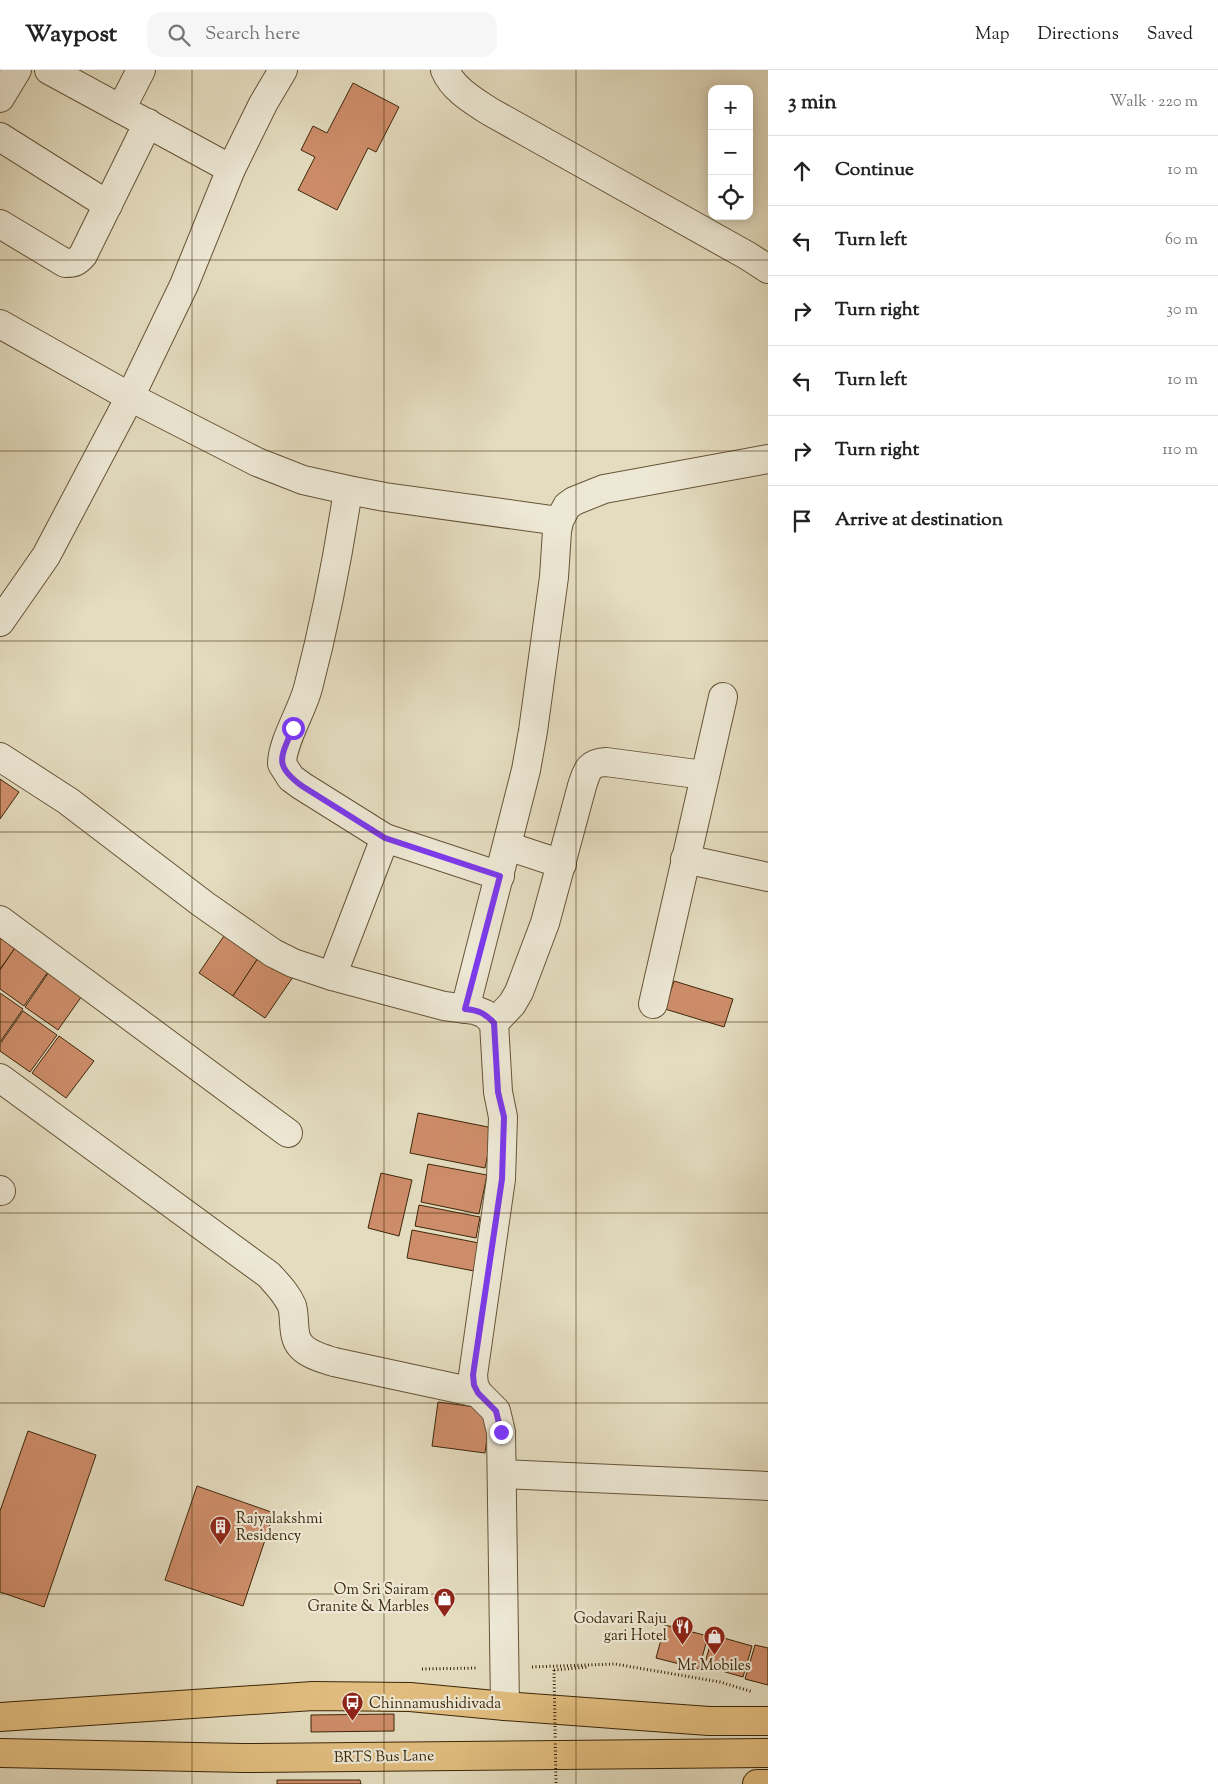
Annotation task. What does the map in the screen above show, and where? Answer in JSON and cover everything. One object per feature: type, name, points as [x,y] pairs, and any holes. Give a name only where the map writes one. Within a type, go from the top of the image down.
[{"type":"main road","points":[[0,1717],[313,1696],[410,1697],[709,1721],[768,1721]]},
{"type":"main road","name":"BRTS Bus Lane","points":[[0,1753],[253,1758],[768,1753]]},
{"type":"main road","points":[[757,1784],[768,1784]]},
{"type":"street","points":[[0,98],[17,70]]},
{"type":"street","points":[[49,70],[231,169]]},
{"type":"street","points":[[121,109],[141,70]]},
{"type":"street","points":[[0,622],[46,556],[130,397],[184,285],[231,169],[263,104],[283,70]]},
{"type":"street","points":[[444,70],[462,93],[489,111],[768,269]]},
{"type":"street","points":[[0,224],[65,263],[74,263],[83,255],[148,123]]},
{"type":"street","points":[[0,137],[108,205]]},
{"type":"street","points":[[0,324],[130,397],[257,462],[303,480],[348,490],[559,521]]},
{"type":"street","points":[[465,1009],[526,770],[554,577],[559,521],[567,506],[574,501],[604,489],[768,459]]},
{"type":"street","points":[[348,490],[340,543],[316,656],[307,691],[286,746],[282,764],[291,778],[302,786],[385,838],[500,876]]},
{"type":"street","points":[[652,1004],[723,697]]},
{"type":"street","points":[[0,756],[68,801],[203,904],[273,953],[293,964],[444,1006],[475,1010],[485,1014],[494,1023],[498,1092],[504,1117],[502,1179],[473,1375],[474,1385],[478,1393],[496,1411],[500,1422],[505,1706]]},
{"type":"street","points":[[494,1023],[512,1004],[524,980],[545,923],[582,786],[591,766],[606,762],[704,776]]},
{"type":"street","points":[[332,976],[385,838]]},
{"type":"street","points":[[507,846],[562,864]]},
{"type":"street","points":[[685,859],[768,877]]},
{"type":"street","points":[[0,920],[288,1133]]},
{"type":"street","points":[[0,1078],[269,1275],[284,1292],[291,1304],[296,1339],[307,1351],[334,1362],[478,1393]]},
{"type":"street","points":[[502,1474],[768,1486]]},
{"type":"path","points":[[556,1784],[554,1670],[616,1664]]},
{"type":"building","points":[[353,83],[399,107],[376,152],[368,148],[337,210],[298,190],[315,157],[301,150],[313,126],[327,133]]},
{"type":"building","points":[[0,779],[19,792],[0,819]]},
{"type":"building","points":[[228,930],[262,952],[233,996],[199,973]]},
{"type":"building","points":[[0,932],[18,944],[0,969]]},
{"type":"building","points":[[17,945],[50,969],[24,1006],[0,989],[0,970]]},
{"type":"building","points":[[262,952],[295,974],[265,1018],[233,996]]},
{"type":"building","points":[[51,969],[84,993],[58,1030],[25,1007]]},
{"type":"building","points":[[674,981],[733,999],[724,1027],[665,1009]]},
{"type":"building","points":[[0,993],[23,1009],[0,1042]]},
{"type":"building","points":[[23,1011],[57,1035],[30,1072],[0,1051],[0,1044]]},
{"type":"building","points":[[59,1036],[94,1061],[66,1098],[32,1073]]},
{"type":"building","points":[[418,1113],[493,1128],[485,1168],[410,1153]]},
{"type":"building","points":[[428,1164],[487,1175],[479,1214],[421,1202]]},
{"type":"building","points":[[381,1173],[412,1180],[399,1236],[368,1228]]},
{"type":"building","points":[[419,1205],[480,1217],[476,1238],[415,1226]]},
{"type":"building","points":[[412,1230],[479,1243],[474,1271],[407,1258]]},
{"type":"building","points":[[438,1402],[491,1409],[485,1453],[432,1446]]},
{"type":"building","points":[[28,1431],[96,1455],[44,1607],[0,1592],[0,1511]]},
{"type":"building","name":"Rajyalakshmi Residency","points":[[197,1486],[274,1513],[243,1606],[165,1580]]},
{"type":"building","points":[[665,1625],[708,1636],[699,1669],[656,1658]]},
{"type":"building","points":[[713,1635],[752,1646],[743,1677],[704,1666]]},
{"type":"building","points":[[755,1645],[768,1648],[768,1685],[745,1679]]},
{"type":"building","points":[[394,1714],[394,1731],[311,1732],[311,1715]]},
{"type":"building","points":[[277,1780],[360,1780],[361,1784],[277,1784]]},
{"type":"place","name":"Rajyalakshmi Residency","points":[[220,1546]]},
{"type":"place","name":"Om Sri Sairam Granite & Marbles","points":[[445,1617]]},
{"type":"place","name":"Godavari Raju gari Hotel","points":[[683,1646]]},
{"type":"place","name":"Mr Mobiles","points":[[714,1656]]},
{"type":"place","name":"Chinnamushidivada","points":[[353,1722]]},
{"type":"route","points":[[293,728],[282,758],[282,764],[291,778],[302,786],[385,838],[500,876],[465,1009],[485,1014],[494,1023],[498,1092],[504,1117],[502,1179],[473,1375],[474,1385],[478,1393],[496,1411],[501,1432]]}]
